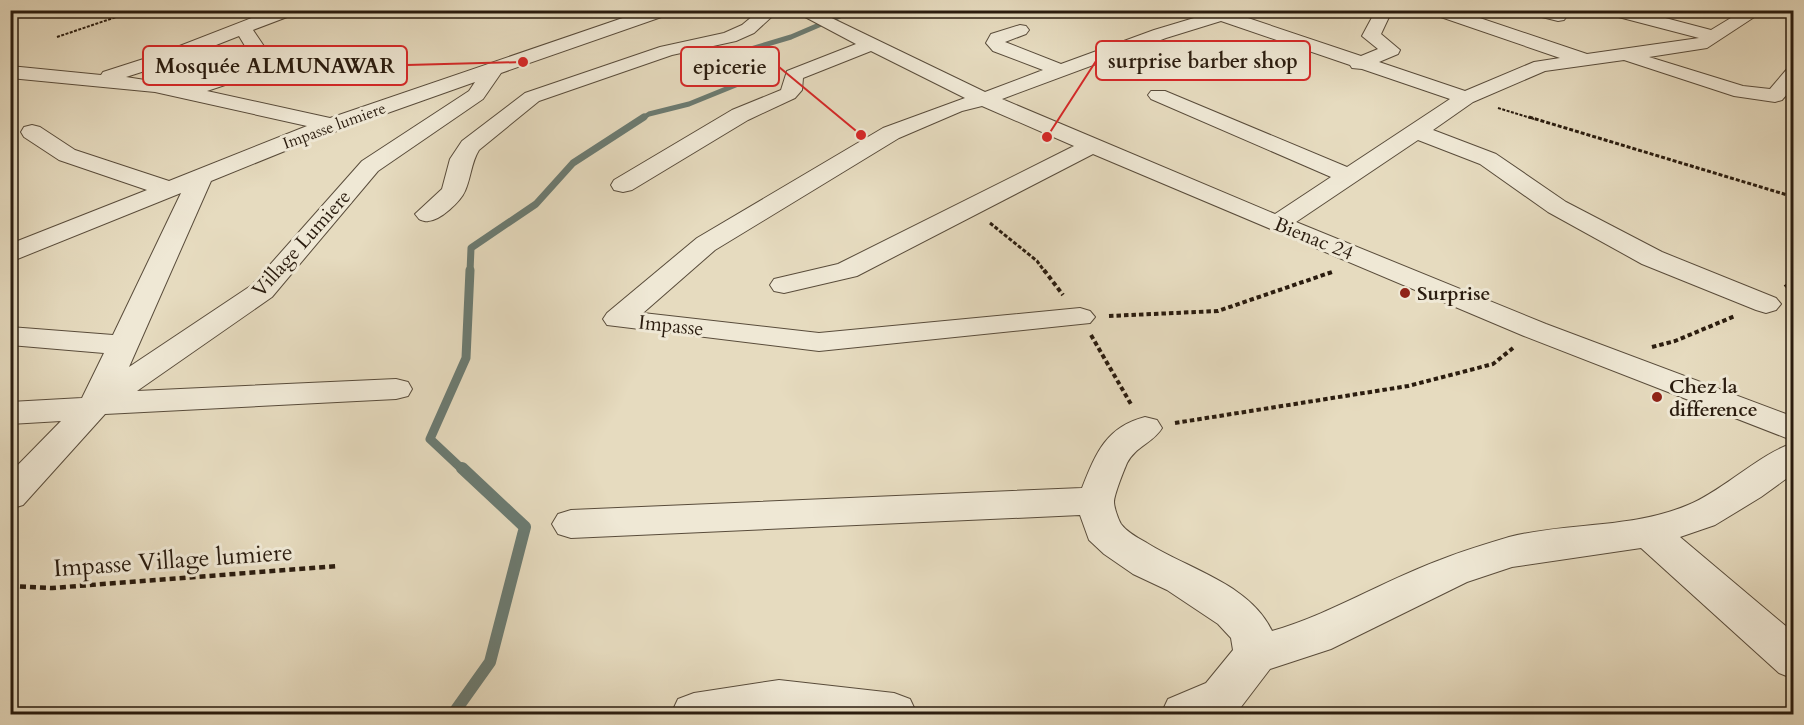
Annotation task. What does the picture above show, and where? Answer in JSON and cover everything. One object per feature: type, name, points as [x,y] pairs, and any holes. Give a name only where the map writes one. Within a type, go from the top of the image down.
[{"type":"street","points":[[96,80],[166,58],[289,10]]},
{"type":"street","name":"Impasse lumiere","points":[[10,254],[330,125],[664,10]]},
{"type":"street","points":[[428,214],[453,192],[462,159],[470,146],[532,97],[667,51],[730,37],[748,29],[771,10]]},
{"type":"street","points":[[1359,63],[1391,50],[1371,36],[1382,14],[1388,10]]},
{"type":"street","points":[[1438,10],[1587,60]]},
{"type":"street","points":[[1536,10],[1557,16]]},
{"type":"street","points":[[1613,10],[1713,36]]},
{"type":"street","points":[[1278,223],[1466,98],[1541,66],[1701,44],[1757,10]]},
{"type":"street","points":[[984,99],[1213,13],[1466,98]]},
{"type":"street","name":"Bienac 24","points":[[820,17],[871,45],[984,99],[1092,146],[1535,330],[1613,358],[1794,430]]},
{"type":"street","points":[[183,93],[260,67],[264,61],[243,28]]},
{"type":"street","points":[[1020,30],[997,38],[995,43],[1000,47],[1062,70]]},
{"type":"street","points":[[623,185],[740,115],[788,94],[792,90],[794,75],[871,45]]},
{"type":"street","points":[[1624,54],[1724,87],[1760,95],[1775,96],[1794,73]]},
{"type":"street","name":"Village Lumiere","points":[[10,496],[94,406],[262,291],[370,166],[476,95],[494,69]]},
{"type":"street","points":[[10,72],[154,86],[330,125]]},
{"type":"street","points":[[1158,95],[1349,176]]},
{"type":"street","name":"Impasse","points":[[984,99],[955,107],[891,133],[811,180],[706,244],[618,320],[819,342],[1080,317]]},
{"type":"street","points":[[32,132],[67,155],[97,167],[169,189]]},
{"type":"street","points":[[1416,132],[1488,159],[1557,207],[1652,258],[1766,304]]},
{"type":"street","points":[[784,285],[847,270],[1092,146]]},
{"type":"street","name":"Village Lumiere","points":[[94,406],[201,177]]},
{"type":"street","points":[[10,336],[123,345]]},
{"type":"street","points":[[10,413],[396,389]]},
{"type":"street","points":[[1145,428],[1127,438],[1111,459],[1095,501],[1103,530],[1118,544],[1147,563],[1181,579],[1233,612],[1251,631],[1255,655]]},
{"type":"street","points":[[1184,714],[1222,697],[1255,655],[1316,636],[1453,571],[1511,552],[1648,532],[1702,514],[1748,488],[1794,455]]},
{"type":"street","points":[[571,524],[1095,501]]},
{"type":"street","points":[[1648,532],[1794,660]]},
{"type":"street","points":[[694,714],[779,700],[894,714]]},
{"type":"path","points":[[57,37],[137,10]]},
{"type":"path","points":[[1466,98],[1794,197]]},
{"type":"path","points":[[970,206],[1037,261],[1080,317],[1145,428],[1408,386],[1493,364],[1535,330]]},
{"type":"path","points":[[1080,317],[1218,311],[1343,268],[1364,258]]},
{"type":"path","points":[[1613,358],[1676,341],[1766,304],[1794,280]]},
{"type":"path","name":"Impasse Village lumiere","points":[[10,586],[52,588],[338,566]]},
{"type":"waterway","points":[[641,119],[649,114],[689,104],[753,78],[724,57],[791,37],[854,10]]},
{"type":"waterway","points":[[470,272],[471,248],[536,204],[573,163],[644,117]]},
{"type":"waterway","points":[[463,470],[430,439],[466,358],[470,270]]},
{"type":"waterway","points":[[453,714],[490,662],[525,527],[462,468]]},
{"type":"place","name":"Mosquée ALMUNAWAR","points":[[523,62]]},
{"type":"place","name":"epicerie","points":[[861,135]]},
{"type":"place","name":"surprise barber shop","points":[[1047,137]]},
{"type":"place","name":"Surprise","points":[[1405,293]]},
{"type":"place","name":"Chez la difference","points":[[1657,397]]}]
